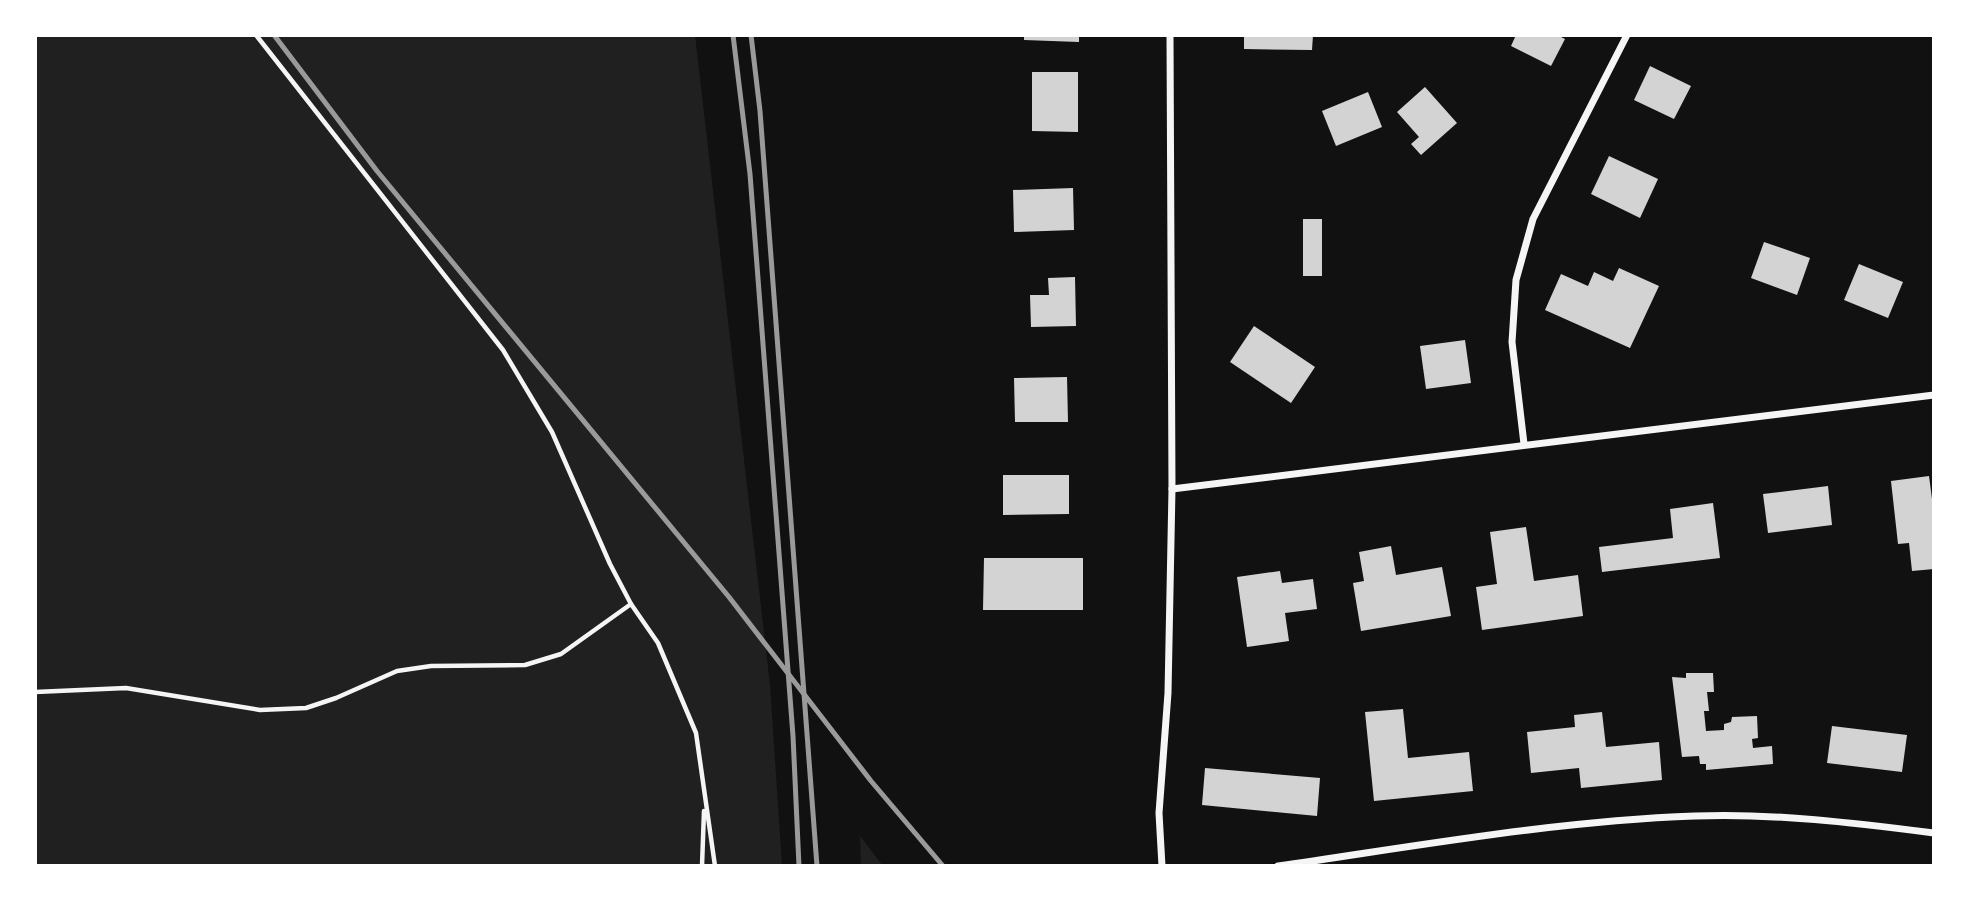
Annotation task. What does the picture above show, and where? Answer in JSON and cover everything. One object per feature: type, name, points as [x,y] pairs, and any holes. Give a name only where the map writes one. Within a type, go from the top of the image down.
[{"type":"street","points":[[1162,866],[1159,813],[1168,693],[1172,489],[1170,35]]},
{"type":"street","points":[[1524,444],[1512,342],[1516,280],[1533,219],[1627,35]]},
{"type":"street","points":[[1172,489],[1934,395]]},
{"type":"street","points":[[1278,866],[1567,824],[1698,816],[1827,820],[1934,833]]},
{"type":"path","points":[[256,35],[503,350],[552,432],[610,564],[631,604],[658,643],[696,733],[715,866]]},
{"type":"path","points":[[35,692],[126,688],[260,710],[306,708],[397,671],[431,666],[525,665],[561,654],[631,604]]},
{"type":"path","points":[[702,866],[705,802]]},
{"type":"shaded area","points":[[35,35],[695,35],[770,685],[782,866],[35,866]]},
{"type":"shaded area","points":[[860,836],[883,866],[861,866]]},
{"type":"building","points":[[1024,35],[1079,35],[1079,42],[1024,40]]},
{"type":"building","points":[[1244,35],[1313,35],[1312,50],[1244,49]]},
{"type":"building","points":[[1516,35],[1557,35],[1565,39],[1551,66],[1511,46]]},
{"type":"building","points":[[1650,66],[1691,86],[1674,119],[1634,100]]},
{"type":"building","points":[[1032,72],[1078,72],[1078,132],[1032,131]]},
{"type":"building","points":[[1425,87],[1457,123],[1421,155],[1411,144],[1419,137],[1397,112]]},
{"type":"building","points":[[1368,92],[1382,127],[1336,146],[1322,111]]},
{"type":"building","points":[[1609,156],[1658,179],[1640,218],[1591,194]]},
{"type":"building","points":[[1073,188],[1074,230],[1014,232],[1013,190]]},
{"type":"building","points":[[1303,219],[1322,219],[1322,276],[1303,276]]},
{"type":"building","points":[[1764,242],[1810,258],[1797,295],[1751,278]]},
{"type":"building","points":[[1859,264],[1903,282],[1888,318],[1844,300]]},
{"type":"building","points":[[1619,268],[1659,286],[1630,348],[1545,310],[1561,274],[1588,286],[1594,272],[1613,281]]},
{"type":"building","points":[[1075,277],[1076,326],[1031,327],[1030,295],[1049,295],[1048,278]]},
{"type":"building","points":[[1254,326],[1315,367],[1291,403],[1230,362]]},
{"type":"building","points":[[1465,340],[1471,383],[1426,389],[1420,346]]},
{"type":"building","points":[[1067,377],[1068,422],[1015,422],[1014,378]]},
{"type":"building","points":[[1003,475],[1069,475],[1069,514],[1003,515]]},
{"type":"building","points":[[1929,476],[1934,514],[1934,569],[1912,571],[1909,543],[1898,544],[1891,481]]},
{"type":"building","points":[[1828,486],[1832,525],[1768,533],[1763,494]]},
{"type":"building","points":[[1713,503],[1720,558],[1602,572],[1599,547],[1673,538],[1670,509]]},
{"type":"building","points":[[1526,527],[1534,581],[1578,575],[1583,616],[1482,630],[1476,587],[1497,584],[1490,532]]},
{"type":"building","points":[[1391,546],[1396,575],[1442,567],[1451,616],[1361,631],[1353,583],[1364,581],[1359,552]]},
{"type":"building","points":[[984,558],[1083,558],[1083,610],[983,610]]},
{"type":"building","points":[[1280,571],[1282,583],[1313,579],[1317,609],[1285,613],[1289,641],[1247,647],[1237,577]]},
{"type":"building","points":[[1686,673],[1713,673],[1714,692],[1707,692],[1709,711],[1704,711],[1706,731],[1724,730],[1724,724],[1731,722],[1732,717],[1757,716],[1758,738],[1752,739],[1753,748],[1772,746],[1773,764],[1706,770],[1706,764],[1700,764],[1699,756],[1682,757],[1672,677],[1686,678]]},
{"type":"building","points":[[1403,709],[1408,758],[1469,752],[1473,791],[1374,801],[1365,712]]},
{"type":"building","points":[[1602,712],[1606,747],[1659,742],[1662,780],[1581,788],[1579,768],[1531,773],[1527,732],[1575,727],[1574,715]]},
{"type":"building","points":[[1832,726],[1907,735],[1902,772],[1827,763]]},
{"type":"building","points":[[1205,768],[1320,778],[1317,816],[1202,805]]},
{"type":"railway","points":[[274,35],[377,171],[729,597],[871,781],[943,866]]},
{"type":"railway","points":[[733,35],[750,174],[793,736],[799,866]]},
{"type":"railway","points":[[751,35],[760,111],[817,866]]}]
